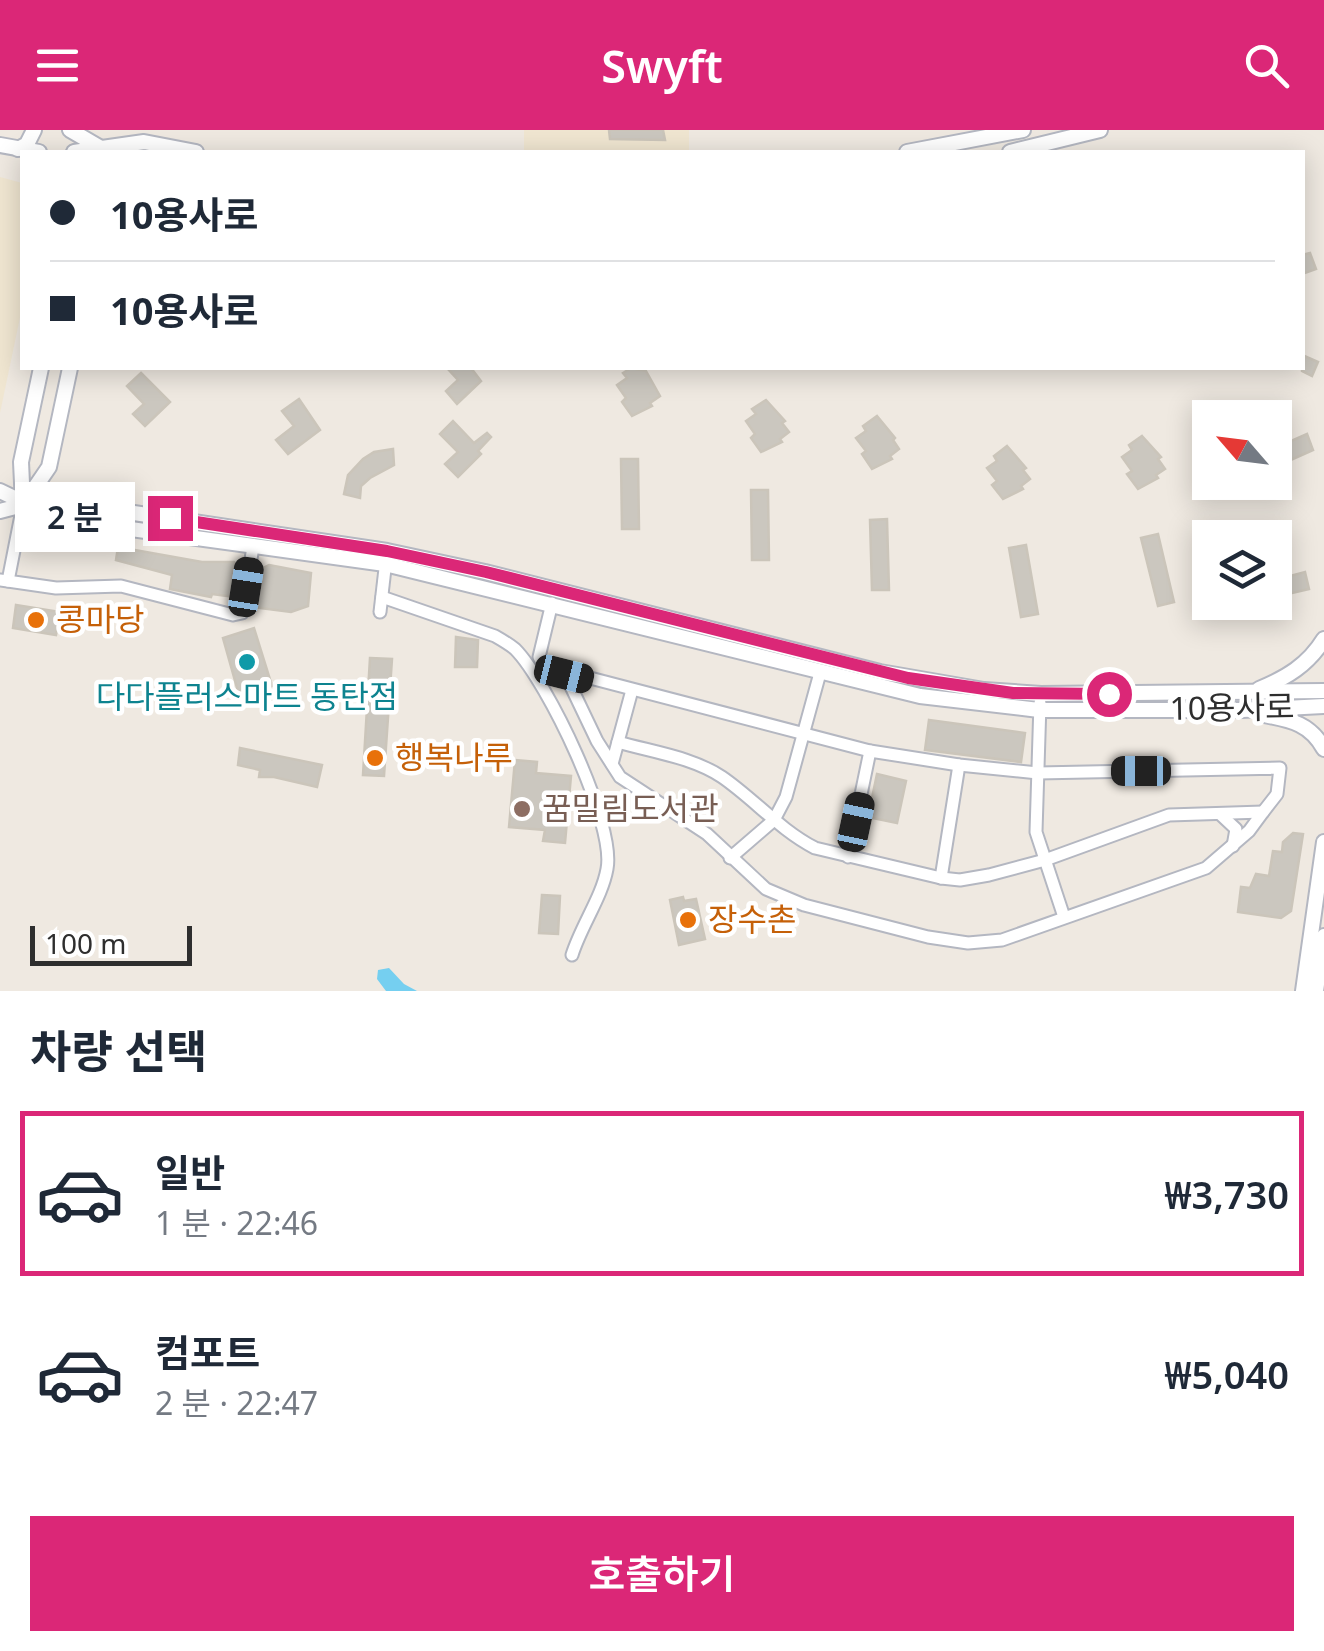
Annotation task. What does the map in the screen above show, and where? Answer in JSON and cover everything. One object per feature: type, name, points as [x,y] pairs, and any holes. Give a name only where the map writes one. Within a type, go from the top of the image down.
[{"type":"street","points":[[18,148],[33,136],[34,130]]},
{"type":"street","points":[[70,130],[100,150]]},
{"type":"street","points":[[918,150],[1023,130]]},
{"type":"street","points":[[1018,150],[1100,130]]},
{"type":"street","points":[[111,150],[144,142],[186,150]]},
{"type":"street","points":[[0,145],[28,150]]},
{"type":"street","points":[[42,370],[21,462],[23,505],[4,581],[56,588],[121,586],[204,609],[242,614],[253,547]]},
{"type":"street","points":[[23,505],[48,467],[70,370]]},
{"type":"street","name":"10용사로","points":[[0,491],[58,519],[253,547],[386,557],[920,696],[1039,710],[1244,702],[1324,691]]},
{"type":"street","name":"10용사로","points":[[0,511],[61,502],[486,572],[880,672],[984,690],[1324,706]]},
{"type":"street","points":[[380,612],[386,557]]},
{"type":"street","points":[[382,597],[495,636],[512,646],[545,694],[595,798],[608,843],[608,867],[602,887],[581,927],[572,955]]},
{"type":"street","points":[[552,603],[538,657],[544,666],[564,674],[870,751],[958,765],[1038,773],[1280,768],[1277,794],[1233,846],[1206,868],[984,943],[948,940],[792,901],[766,888],[708,834],[620,777],[564,674]]},
{"type":"street","points":[[1244,702],[1294,672],[1324,639]]},
{"type":"street","points":[[730,858],[774,820],[786,798],[820,673]]},
{"type":"street","points":[[612,764],[632,690]]},
{"type":"street","points":[[1040,694],[1036,832],[1064,917]]},
{"type":"street","points":[[1244,702],[1298,722],[1312,732],[1324,749]]},
{"type":"street","points":[[618,742],[693,763],[720,776],[798,839],[848,857],[941,878],[975,878],[1045,860],[1168,814],[1263,812]]},
{"type":"street","points":[[848,857],[870,751]]},
{"type":"street","points":[[941,878],[958,765]]},
{"type":"street","points":[[1220,814],[1236,829],[1233,846]]},
{"type":"street","points":[[1303,991],[1324,842]]},
{"type":"street","points":[[1316,991],[1324,936]]},
{"type":"shaded area","points":[[524,130],[689,130],[689,150],[524,150]]},
{"type":"shaded area","points":[[0,177],[20,182],[20,318],[0,413]]},
{"type":"water","points":[[389,968],[417,991],[386,991],[377,979],[378,970]]},
{"type":"building","points":[[609,130],[663,130],[665,140],[610,139]]},
{"type":"building","points":[[1310,253],[1316,269],[1305,273],[1305,254]]},
{"type":"building","points":[[1305,356],[1318,362],[1312,376],[1302,371]]},
{"type":"building","points":[[449,370],[473,370],[481,381],[457,404],[446,391],[458,380]]},
{"type":"building","points":[[646,371],[660,396],[650,403],[652,406],[632,416],[617,385],[627,378],[623,373]]},
{"type":"building","points":[[141,373],[170,402],[145,426],[133,414],[144,404],[127,386]]},
{"type":"building","points":[[299,399],[320,430],[288,454],[276,440],[294,426],[282,411]]},
{"type":"building","points":[[766,400],[785,421],[782,423],[789,432],[780,439],[782,442],[761,452],[746,421],[756,414],[752,409]]},
{"type":"building","points":[[877,416],[899,449],[890,456],[892,459],[872,469],[856,438],[866,431],[863,426]]},
{"type":"building","points":[[453,421],[474,443],[487,433],[491,437],[478,451],[481,454],[458,477],[445,464],[458,452],[440,434]]},
{"type":"building","points":[[1307,434],[1313,450],[1292,459],[1292,441]]},
{"type":"building","points":[[1142,436],[1161,457],[1158,459],[1165,469],[1156,475],[1158,478],[1138,489],[1127,474],[1132,471],[1122,457],[1132,450],[1129,445]]},
{"type":"building","points":[[1007,446],[1026,468],[1023,470],[1030,479],[1021,486],[1023,489],[1003,499],[992,485],[997,481],[987,468]]},
{"type":"building","points":[[393,449],[394,465],[361,486],[360,498],[344,494],[348,475],[363,459],[374,452]]},
{"type":"building","points":[[621,459],[638,459],[639,529],[622,529]]},
{"type":"building","points":[[751,490],[768,490],[769,560],[752,560]]},
{"type":"building","points":[[887,519],[889,590],[872,590],[870,520]]},
{"type":"building","points":[[1158,534],[1174,602],[1158,606],[1141,538]]},
{"type":"building","points":[[1026,545],[1038,614],[1021,617],[1009,548]]},
{"type":"building","points":[[118,547],[202,562],[234,562],[240,567],[235,597],[170,589],[172,575],[116,560]]},
{"type":"building","points":[[269,565],[311,573],[308,606],[291,612],[252,607],[259,570]]},
{"type":"building","points":[[1305,572],[1309,589],[1292,593],[1292,575]]},
{"type":"building","name":"콩마당","points":[[16,605],[60,612],[56,635],[13,628]]},
{"type":"building","name":"다다플러스마트 동탄점","points":[[254,628],[272,686],[239,695],[223,638]]},
{"type":"building","points":[[456,637],[478,640],[477,667],[455,667]]},
{"type":"building","points":[[370,658],[392,659],[384,776],[363,775]]},
{"type":"building","points":[[929,720],[1025,733],[1021,762],[925,750]]},
{"type":"building","points":[[240,748],[322,765],[317,787],[259,777],[260,770],[238,765]]},
{"type":"building","points":[[515,760],[537,762],[536,773],[571,776],[565,843],[543,841],[545,830],[509,827]]},
{"type":"building","points":[[877,774],[906,781],[897,823],[868,817]]},
{"type":"building","points":[[1293,833],[1303,834],[1291,911],[1281,918],[1238,912],[1241,887],[1250,888],[1256,874],[1269,876],[1273,851],[1282,852],[1283,842]]},
{"type":"building","points":[[542,895],[560,896],[558,934],[539,933]]},
{"type":"building","name":"장수촌","points":[[683,897],[684,901],[696,899],[705,939],[679,945],[670,900]]},
{"type":"place","name":"콩마당","points":[[36,620]]},
{"type":"place","name":"다다플러스마트 동탄점","points":[[247,662]]},
{"type":"place","name":"행복나루","points":[[375,758]]},
{"type":"place","name":"꿈밀림도서관","points":[[522,809]]},
{"type":"place","name":"장수촌","points":[[688,920]]},
{"type":"route","points":[[170,518],[387,551],[486,572],[908,678],[1013,693],[1109,694]]}]
